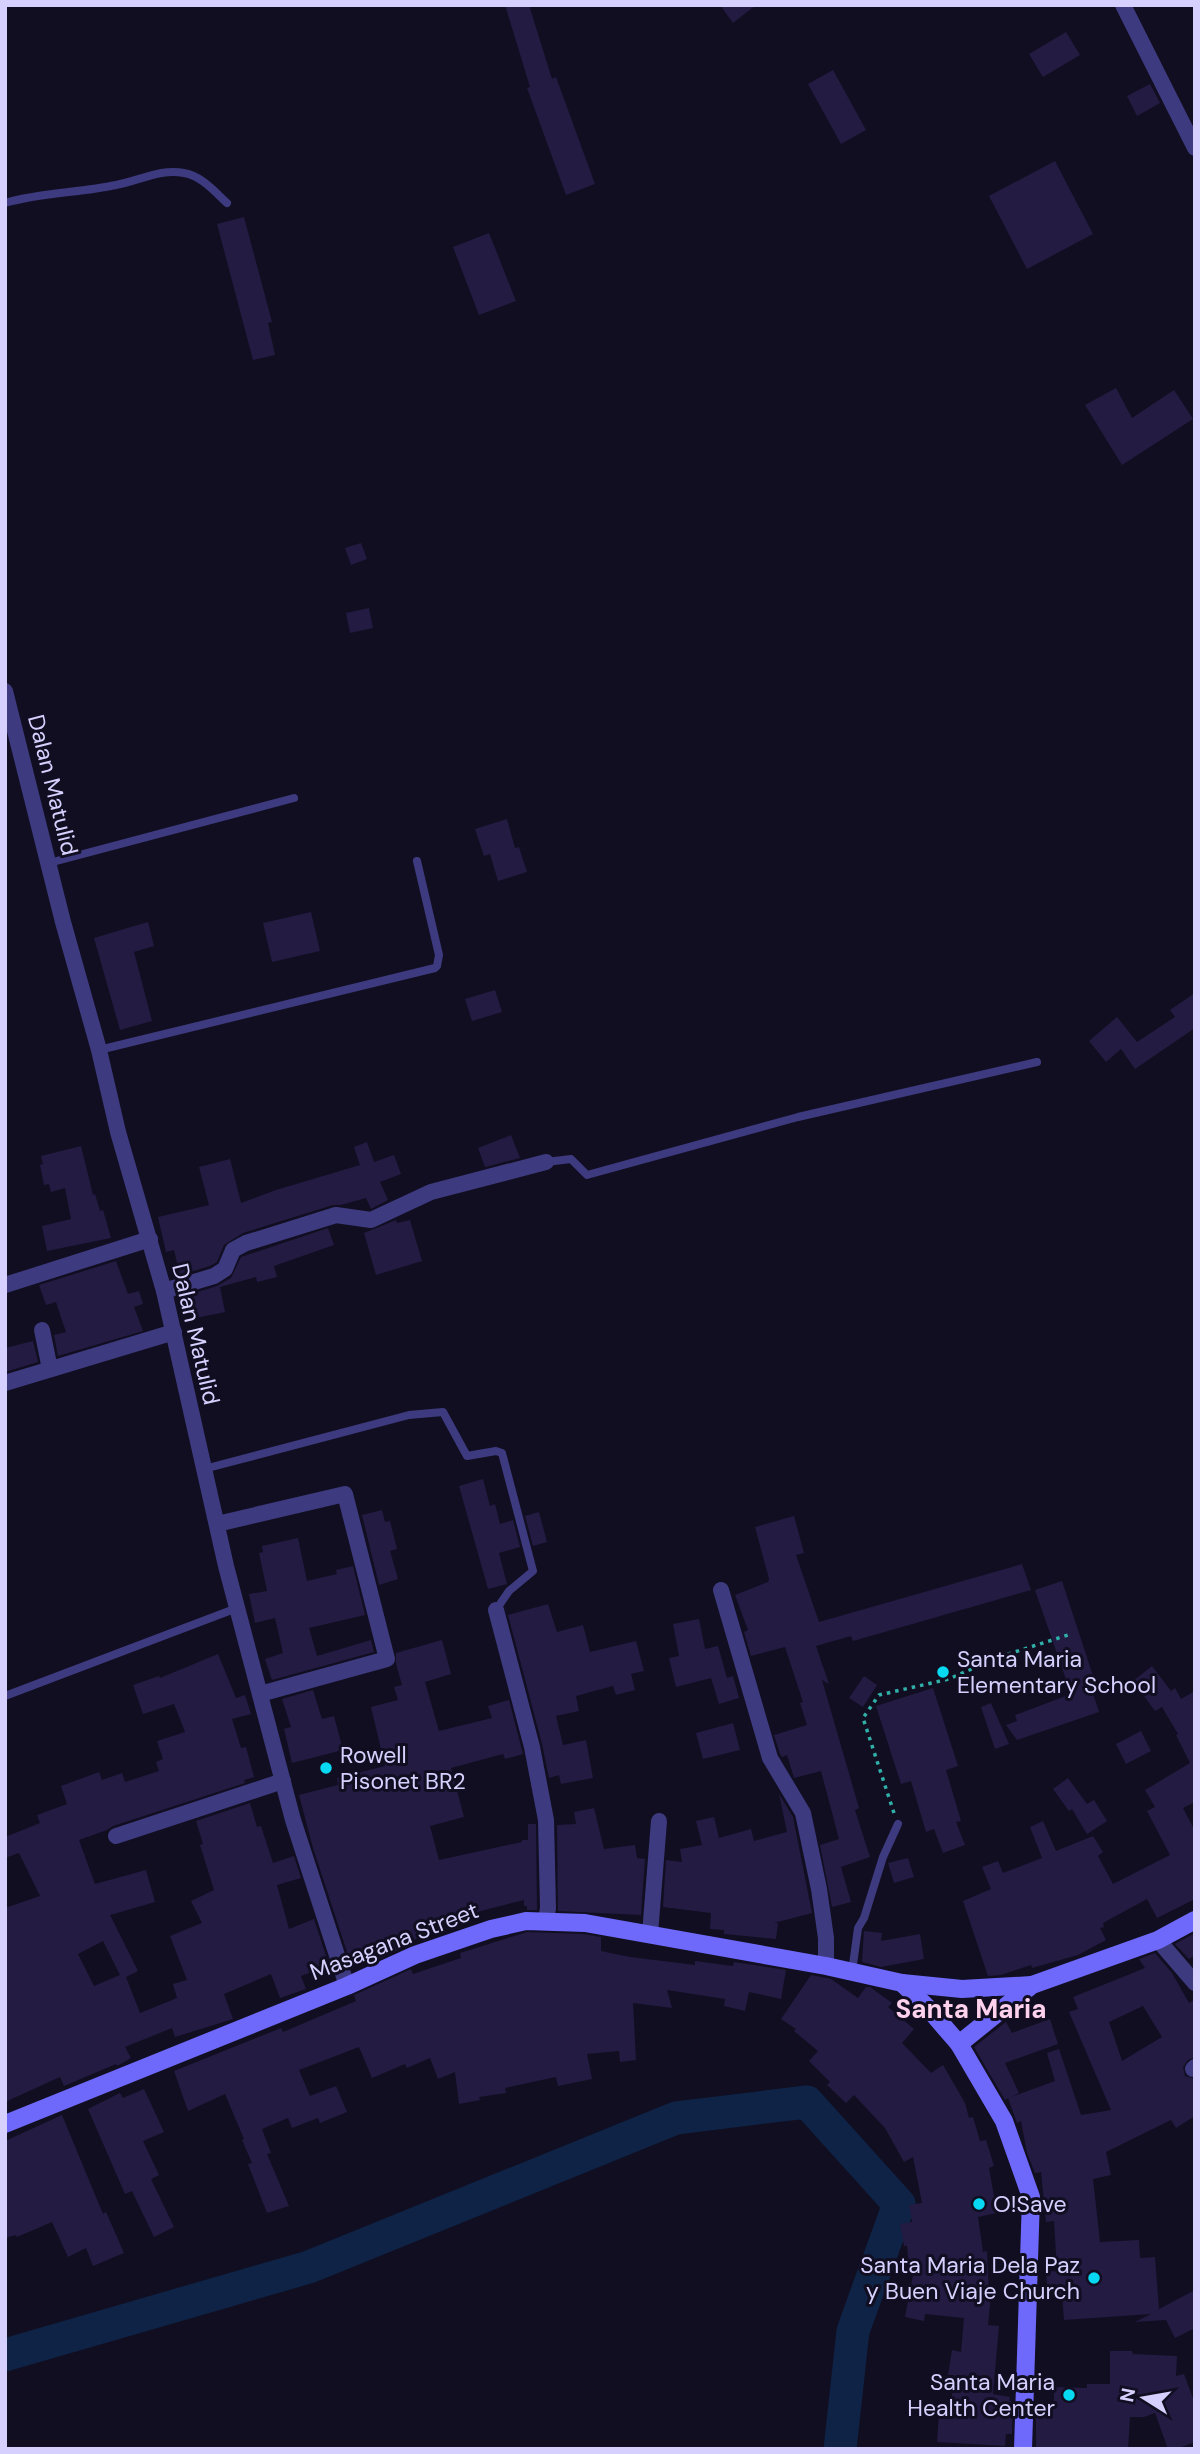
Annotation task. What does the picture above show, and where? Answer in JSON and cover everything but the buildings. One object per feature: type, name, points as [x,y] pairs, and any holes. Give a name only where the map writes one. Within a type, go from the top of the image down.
[{"type":"street","points":[[1123,5],[1195,148]]},
{"type":"street","name":"Dalan Matulid","points":[[5,691],[118,1132],[164,1291],[237,1608],[283,1781],[347,1986]]},
{"type":"street","points":[[164,1291],[214,1276],[225,1269],[233,1250],[246,1243],[336,1215],[371,1220],[431,1192],[546,1162]]},
{"type":"street","points":[[5,1285],[150,1239]]},
{"type":"street","points":[[42,1330],[50,1369]]},
{"type":"street","points":[[5,1383],[174,1332]]},
{"type":"street","points":[[217,1524],[345,1494],[381,1633],[387,1659],[260,1694]]},
{"type":"street","points":[[721,1590],[770,1758],[803,1813],[819,1889],[826,1938],[826,1966]]},
{"type":"street","points":[[496,1610],[532,1747],[546,1820],[546,1920]]},
{"type":"street","points":[[116,1836],[283,1781]]},
{"type":"street","points":[[650,1934],[659,1821]]},
{"type":"street","points":[[959,2044],[1032,1985],[1158,1940],[1195,1920]]},
{"type":"street","name":"Masagana Street","points":[[5,2124],[347,1986],[415,1955],[491,1929],[526,1921],[585,1923],[826,1966],[902,1983],[962,1989],[1032,1985]]},
{"type":"street","points":[[1158,1940],[1195,1983]]},
{"type":"street","points":[[902,1983],[959,2044],[1004,2122],[1031,2197],[1023,2449]]},
{"type":"lane","points":[[5,203],[181,172],[193,175],[207,184],[228,204]]},
{"type":"lane","points":[[49,863],[295,798]]},
{"type":"lane","points":[[99,1051],[435,968],[438,966],[439,955],[417,861]]},
{"type":"lane","points":[[546,1162],[570,1159],[587,1175],[798,1117],[1037,1062]]},
{"type":"lane","points":[[204,1469],[409,1415],[443,1412],[467,1456],[496,1451],[502,1453],[533,1571],[509,1591],[496,1610]]},
{"type":"lane","points":[[5,1696],[237,1608]]},
{"type":"lane","points":[[852,1972],[858,1928],[864,1918],[883,1857],[898,1824]]},
{"type":"path","points":[[898,1824],[863,1718],[879,1695],[949,1679],[996,1658],[1071,1634]]},
{"type":"waterway","points":[[5,2355],[309,2267],[676,2118],[807,2102],[899,2204],[853,2331],[840,2449]]},
{"type":"place","name":"Santa Maria Elementary School","points":[[943,1672]]},
{"type":"place","name":"Rowell Pisonet BR2","points":[[326,1768]]},
{"type":"place","name":"O!Save","points":[[979,2204]]},
{"type":"place","name":"Santa Maria Dela Paz y Buen Viaje Church","points":[[1094,2278]]},
{"type":"place","name":"Santa Maria Health Center","points":[[1069,2395]]},
{"type":"district","name":"Santa Maria","points":[[971,2009]]}]
